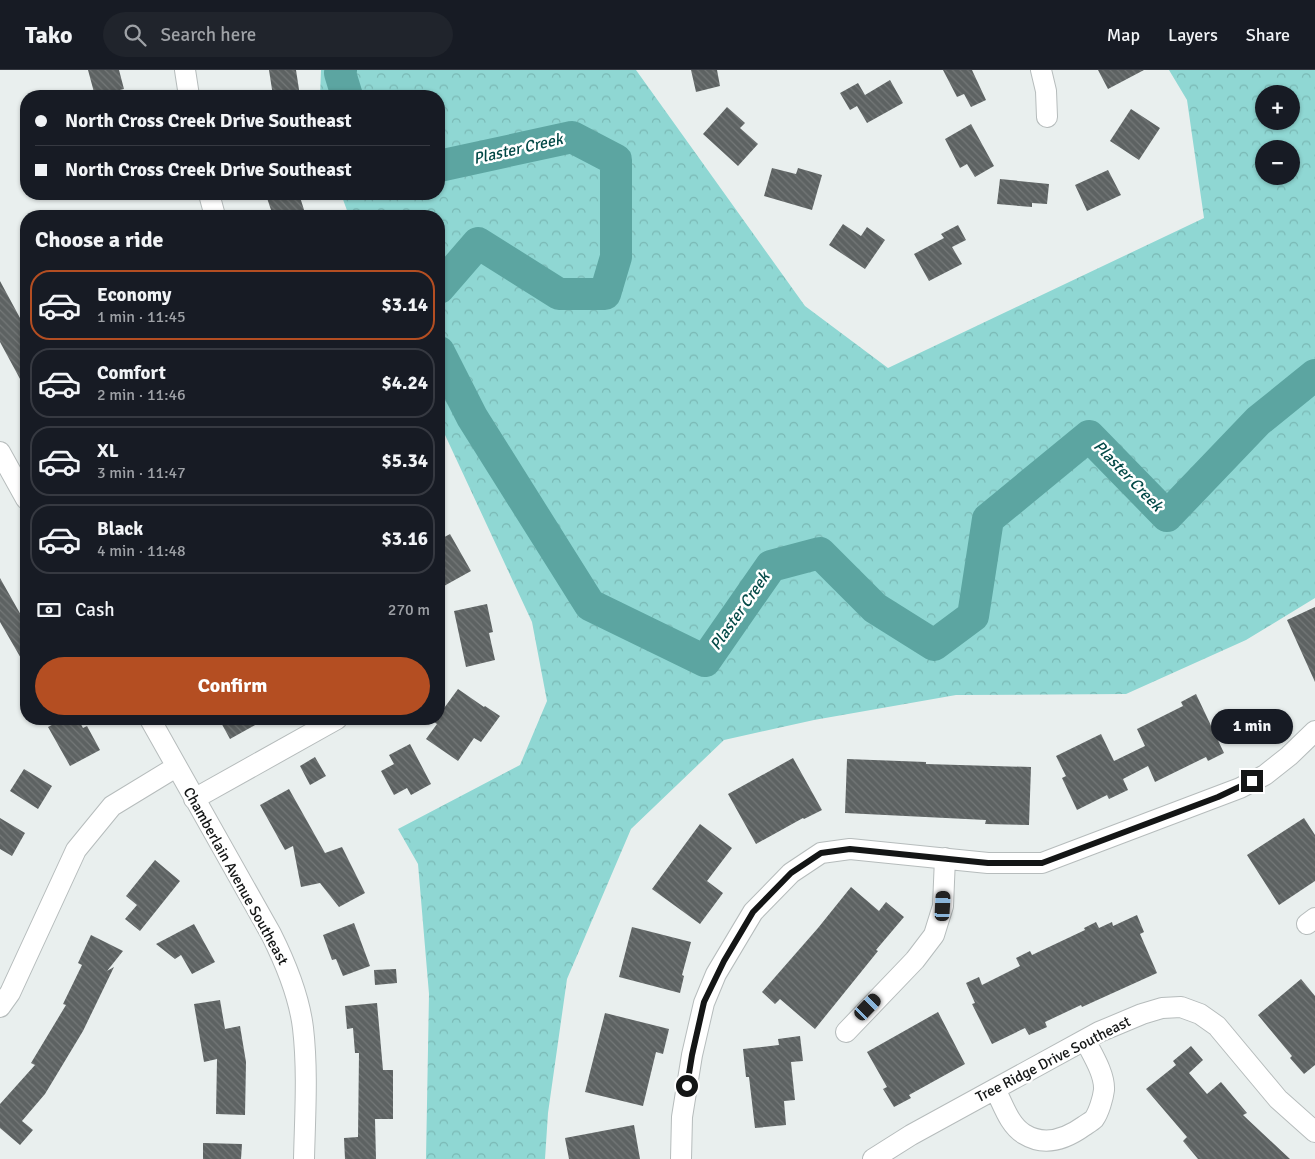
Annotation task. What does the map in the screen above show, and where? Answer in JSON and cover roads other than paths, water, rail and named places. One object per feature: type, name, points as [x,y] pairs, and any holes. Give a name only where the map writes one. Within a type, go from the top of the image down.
[{"type":"street","points":[[185,70],[188,90]]},
{"type":"street","points":[[1041,70],[1046,91],[1047,117]]},
{"type":"street","points":[[0,452],[20,488]]},
{"type":"street","name":"Chamberlain Avenue Southeast","points":[[153,725],[272,934],[297,998],[303,1027],[306,1064],[304,1159]]},
{"type":"street","points":[[194,799],[326,725]]},
{"type":"street","points":[[681,1159],[682,1117],[692,1055],[704,1002],[716,974],[753,912],[791,873],[821,853],[850,849],[988,863],[1042,863],[1240,788],[1265,775],[1277,766],[1315,731]]},
{"type":"street","points":[[0,1007],[10,993],[76,850],[112,806],[176,767]]},
{"type":"street","points":[[846,1032],[915,960],[934,936],[943,906],[945,858]]},
{"type":"street","name":"Tree Ridge Drive Southeast","points":[[873,1159],[911,1134],[1099,1032],[1142,1014],[1162,1008],[1181,1007],[1191,1010],[1217,1026],[1278,1098],[1315,1132]]},
{"type":"street","points":[[995,1089],[1011,1120],[1022,1133],[1036,1140],[1052,1141],[1074,1133],[1094,1119],[1101,1104],[1104,1088],[1101,1074],[1085,1040]]},
{"type":"waterway","name":"Plaster Creek","points":[[341,70],[340,73],[345,90]]},
{"type":"waterway","name":"Plaster Creek","points":[[445,165],[572,137],[616,160],[616,257],[605,294],[559,294],[478,243],[445,281]]},
{"type":"waterway","name":"Plaster Creek","points":[[445,364],[472,417],[590,605],[705,661],[771,566],[820,553],[875,608],[934,645],[973,616],[988,519],[1089,436],[1167,516],[1258,421],[1315,375]]}]
